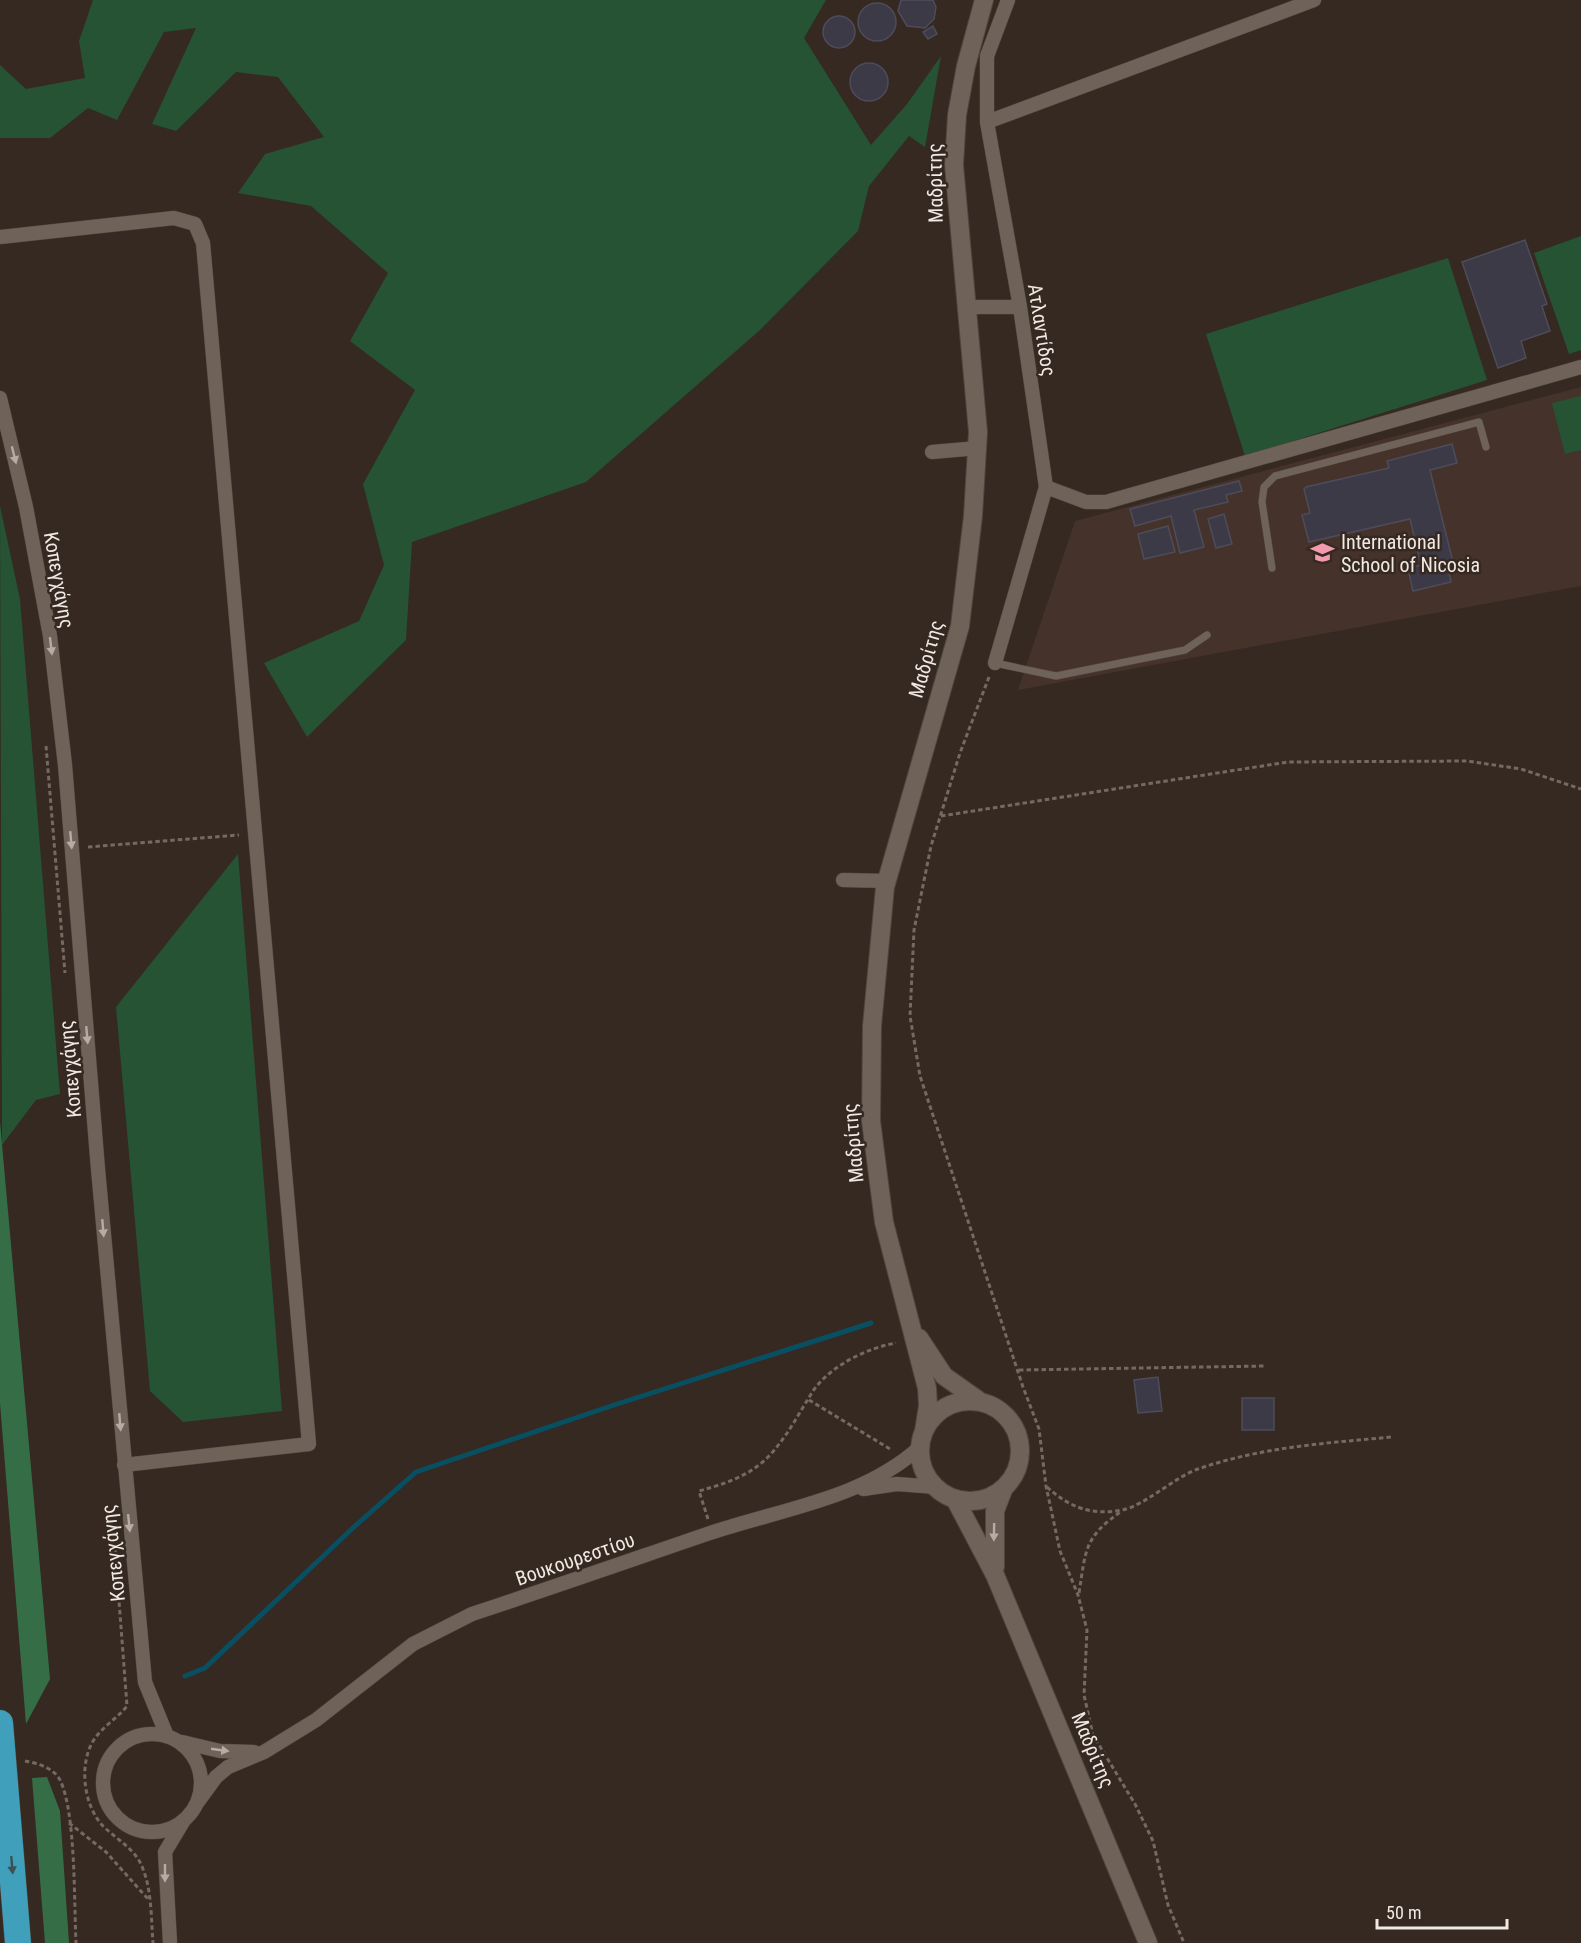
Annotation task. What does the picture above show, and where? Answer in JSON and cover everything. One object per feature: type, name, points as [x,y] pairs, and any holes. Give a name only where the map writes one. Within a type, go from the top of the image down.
[{"type":"highway","points":[[0,1723],[18,1943]]},
{"type":"street","name":"Μαδρίτης","points":[[922,1439],[928,1406],[927,1388],[884,1222],[871,1121],[872,1026],[887,881],[960,626],[974,516],[978,448],[954,165],[957,115],[966,66],[984,0]]},
{"type":"street","name":"Ατλαντίδος","points":[[995,663],[1046,487],[1020,307],[987,122],[987,56],[1008,0]]},
{"type":"street","points":[[987,122],[1314,0]]},
{"type":"street","points":[[0,237],[174,218],[195,224],[203,243],[309,1444],[124,1465]]},
{"type":"street","points":[[966,307],[1020,307]]},
{"type":"street","points":[[1046,487],[1086,502],[1106,502],[1581,368]]},
{"type":"street","name":"Κοπεγχάγης","points":[[0,398],[26,507],[50,636],[65,765],[124,1465],[145,1682],[172,1738]]},
{"type":"street","points":[[932,452],[978,448]]},
{"type":"street","points":[[843,880],[887,881]]},
{"type":"street","name":"Μαδρίτης","points":[[911,1323],[944,1376],[978,1400]]},
{"type":"street","points":[[978,1400],[994,1406],[1008,1416],[1017,1430],[1021,1446],[1020,1463],[1003,1491],[980,1500],[955,1499],[928,1479],[921,1464],[922,1439],[933,1417],[946,1406],[962,1401],[978,1400]]},
{"type":"street","name":"Βουκουρεστίου","points":[[197,1803],[216,1777],[228,1767],[264,1752],[316,1720],[413,1644],[444,1626],[472,1614],[712,1533],[852,1489],[902,1463],[922,1439]]},
{"type":"street","points":[[852,1489],[897,1484],[936,1487]]},
{"type":"street","name":"Μαδρίτης","points":[[995,1575],[994,1521],[1003,1491]]},
{"type":"street","name":"Μαδρίτης","points":[[955,1499],[995,1575],[1148,1943]]},
{"type":"street","points":[[184,1820],[161,1831],[136,1829],[115,1815],[104,1792],[103,1775],[109,1759],[119,1746],[134,1737],[150,1734],[220,1751],[264,1752]]},
{"type":"street","points":[[170,1943],[165,1852],[197,1803],[200,1775],[196,1761],[188,1750],[172,1738]]},
{"type":"lane","points":[[1272,568],[1262,502],[1264,487],[1275,476],[1479,423],[1486,447]]},
{"type":"lane","points":[[995,663],[1056,676],[1185,650],[1207,635]]},
{"type":"path","points":[[995,663],[960,753],[932,846],[914,930],[910,1016],[920,1076],[1018,1370],[1040,1429],[1046,1486],[1060,1551],[1078,1595],[1087,1630],[1084,1695],[1093,1735],[1135,1804],[1153,1841],[1168,1905],[1184,1943]]},
{"type":"path","points":[[45,742],[65,977]]},
{"type":"path","points":[[941,816],[1288,762],[1467,761],[1521,769],[1581,789]]},
{"type":"path","points":[[87,847],[247,835]]},
{"type":"path","points":[[708,1520],[699,1491],[728,1483],[768,1457],[822,1382],[854,1357],[881,1346],[896,1343]]},
{"type":"path","points":[[1018,1370],[1265,1365]]},
{"type":"path","points":[[809,1399],[890,1449]]},
{"type":"path","points":[[1078,1595],[1086,1547],[1100,1526],[1194,1470],[1232,1458],[1316,1444],[1392,1437]]},
{"type":"path","points":[[1046,1486],[1063,1502],[1089,1511],[1124,1510]]},
{"type":"path","points":[[113,1523],[127,1706],[92,1742],[84,1766],[87,1794],[93,1810],[102,1824],[131,1850],[143,1869],[153,1943]]},
{"type":"path","points":[[23,1761],[39,1763],[59,1779],[68,1809],[76,1943]]},
{"type":"path","points":[[69,1823],[106,1852],[149,1900]]},
{"type":"shaded area","name":"International School of Nicosia","points":[[1581,387],[1581,586],[1018,690],[1075,521]]},
{"type":"green space","points":[[93,0],[826,0],[804,38],[871,145],[907,104],[941,56],[925,147],[909,136],[869,186],[858,231],[760,330],[586,482],[412,542],[406,640],[307,737],[264,663],[359,621],[384,565],[363,484],[415,390],[350,341],[388,273],[311,206],[238,193],[265,154],[324,137],[278,77],[236,72],[176,131],[152,124],[196,28],[164,32],[117,120],[88,108],[50,138],[0,138],[0,65],[26,89],[85,78],[79,41]]},
{"type":"green space","points":[[1581,236],[1581,350],[1569,354],[1534,253]]},
{"type":"green space","points":[[1448,258],[1487,380],[1245,456],[1206,334]]},
{"type":"green space","points":[[1581,396],[1581,450],[1565,454],[1552,403]]},
{"type":"green space","points":[[0,506],[20,599],[60,1094],[36,1100],[2,1145]]},
{"type":"green space","points":[[238,854],[282,1411],[183,1422],[150,1391],[116,1007]]},
{"type":"green space","points":[[0,1122],[50,1679],[26,1724],[0,1403]]},
{"type":"green space","points":[[47,1777],[60,1811],[69,1943],[45,1943],[32,1778]]},
{"type":"building","points":[[901,0],[933,0],[936,7],[934,19],[925,28],[907,26],[898,11]]},
{"type":"building","points":[[877,3],[884,4],[890,9],[895,15],[895,29],[890,35],[884,40],[877,41],[870,40],[864,35],[859,29],[858,22],[859,15],[864,9],[870,4]]},
{"type":"building","points":[[839,16],[850,21],[855,32],[850,43],[839,48],[828,43],[823,32],[828,21]]},
{"type":"building","points":[[933,26],[937,34],[928,39],[923,32]]},
{"type":"building","points":[[869,63],[876,64],[882,69],[887,75],[887,89],[882,95],[876,100],[869,101],[862,100],[856,95],[851,89],[850,82],[851,75],[856,69],[862,64]]},
{"type":"building","points":[[1525,240],[1547,304],[1542,306],[1550,331],[1521,341],[1526,358],[1498,368],[1462,262]]},
{"type":"building","points":[[1452,444],[1457,463],[1430,470],[1455,570],[1449,573],[1451,582],[1413,591],[1408,569],[1421,565],[1410,519],[1309,542],[1302,515],[1310,513],[1304,489],[1306,487],[1389,468],[1387,461]]},
{"type":"building","points":[[1239,481],[1242,491],[1226,495],[1228,502],[1194,510],[1204,547],[1180,553],[1171,516],[1135,526],[1130,509]]},
{"type":"building","points":[[1224,514],[1232,544],[1216,548],[1208,519]]},
{"type":"building","points":[[1168,526],[1175,552],[1144,559],[1138,534]]},
{"type":"building","points":[[1158,1377],[1162,1411],[1138,1413],[1134,1380]]},
{"type":"building","points":[[1242,1398],[1274,1398],[1274,1430],[1242,1430]]},
{"type":"waterway","points":[[185,1676],[205,1668],[355,1526],[416,1472],[614,1405],[871,1323]]},
{"type":"place","name":"International School of Nicosia","points":[[1323,553]]}]
